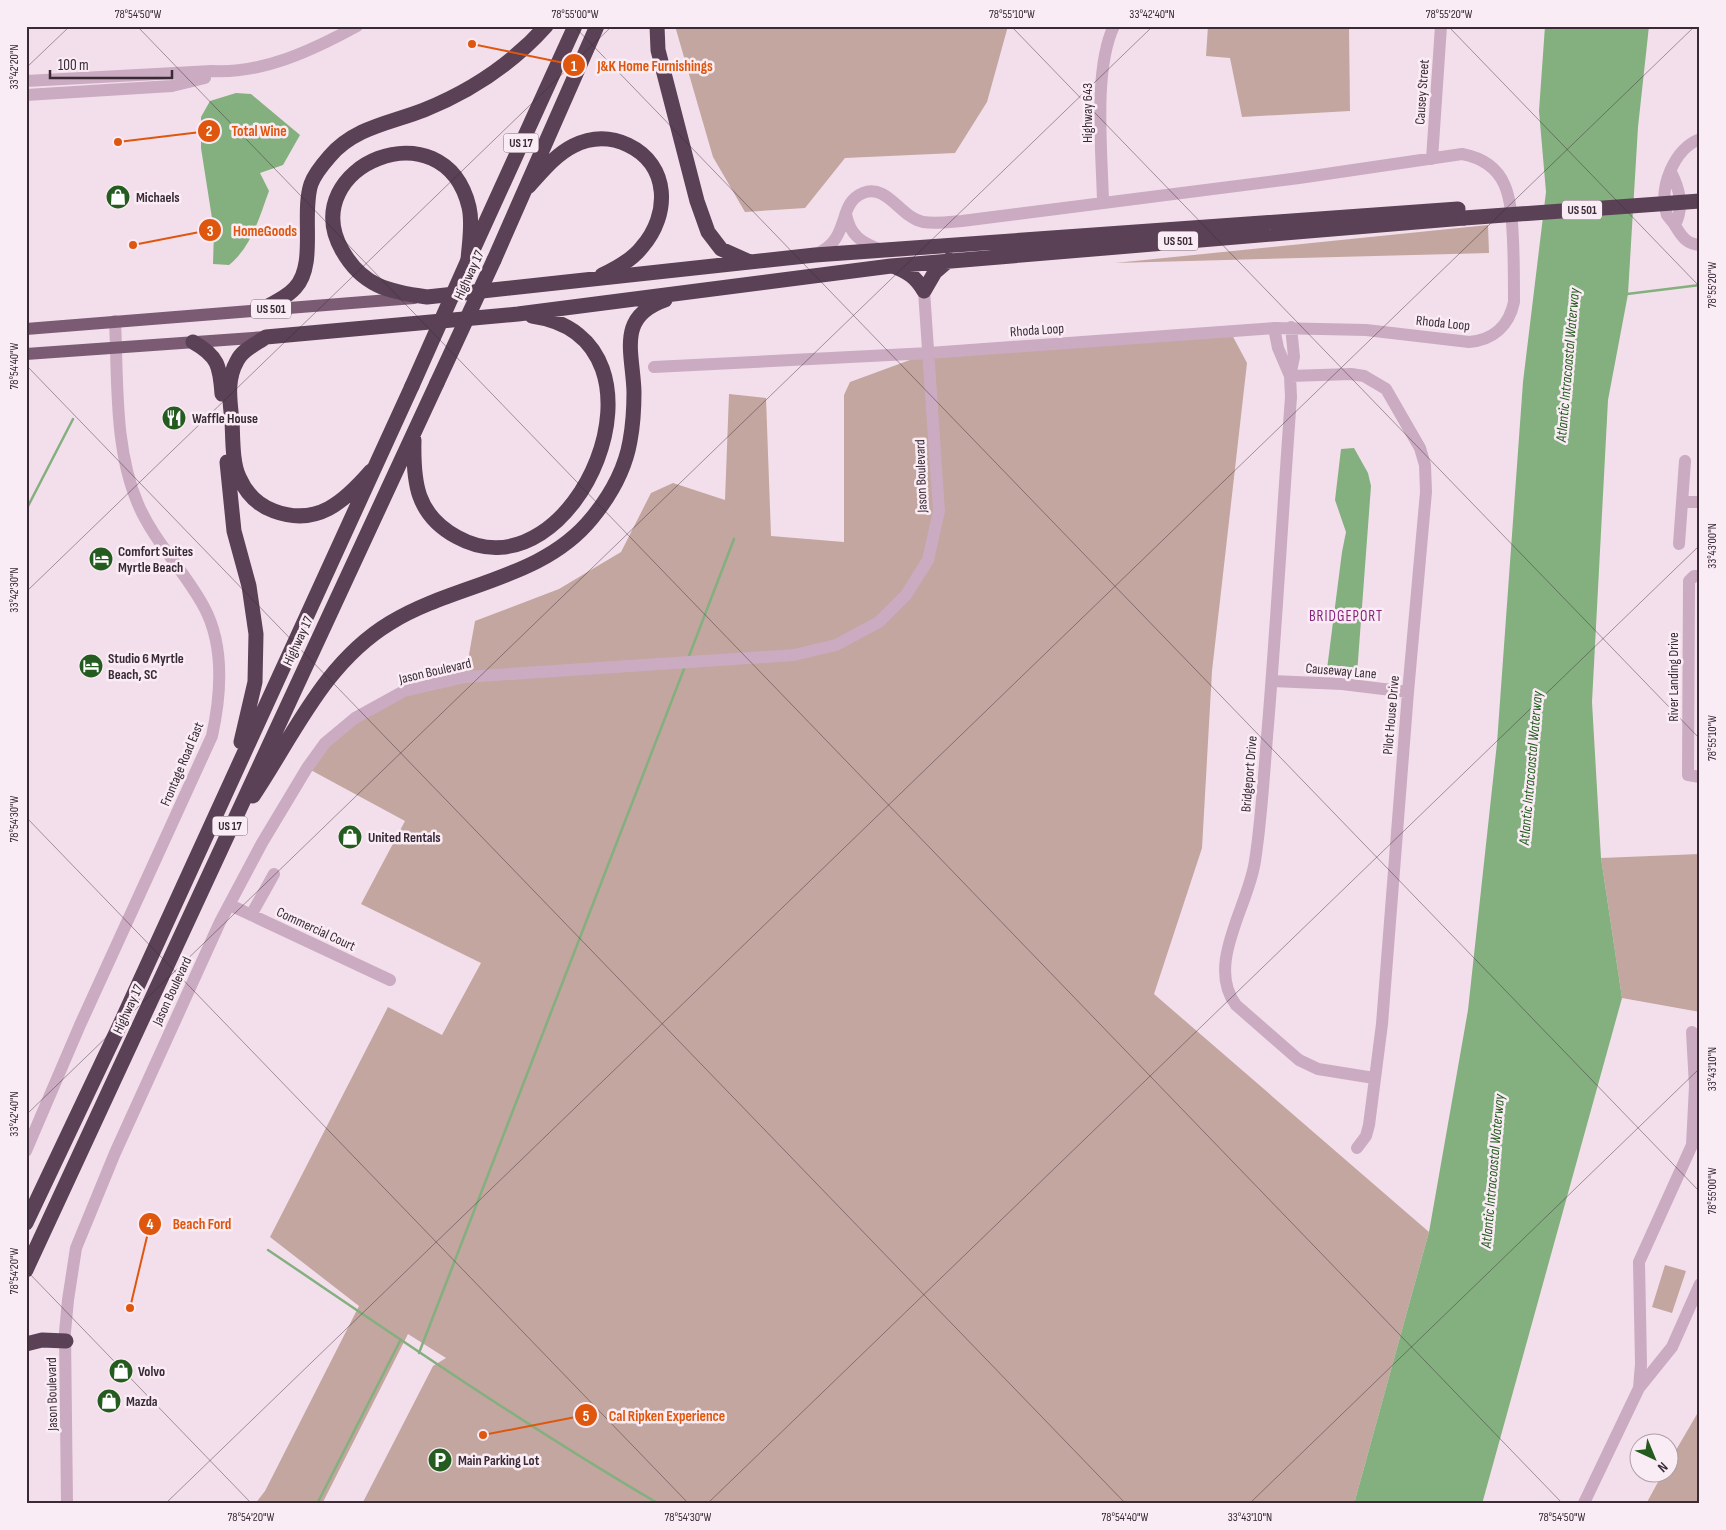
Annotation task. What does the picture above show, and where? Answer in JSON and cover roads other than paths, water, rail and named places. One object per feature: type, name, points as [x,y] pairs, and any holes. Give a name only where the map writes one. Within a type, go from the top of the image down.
[{"type":"highway","points":[[260,310],[283,298],[295,288],[302,278],[305,265],[306,212],[311,184],[320,168],[345,140],[424,110],[470,89],[510,61],[546,26]]},
{"type":"highway","name":"Highway 17","points":[[26,1223],[371,471],[412,386],[575,26]]},
{"type":"highway","name":"Highway 17","points":[[26,1270],[225,837],[528,187],[598,26]]},
{"type":"highway","points":[[657,26],[658,50],[697,201],[708,232],[721,249],[751,263]]},
{"type":"highway","points":[[528,187],[560,155],[573,146],[590,140],[604,138],[620,142],[640,150],[652,164],[660,180],[663,198],[660,217],[653,233],[629,260],[591,280]]},
{"type":"highway","points":[[427,297],[390,292],[363,277],[345,257],[336,240],[334,209],[339,192],[348,178],[372,160],[387,154],[415,153],[438,162],[458,182],[468,202],[471,222],[468,260]]},
{"type":"highway","name":"US 501","points":[[266,337],[518,314],[949,260],[1700,190]]},
{"type":"highway","name":"US 501","points":[[427,297],[815,255],[1464,213],[1700,201]]},
{"type":"highway","points":[[924,291],[934,272],[949,260]]},
{"type":"highway","points":[[891,266],[908,272],[918,280],[924,291]]},
{"type":"highway","points":[[225,837],[312,699],[358,646],[388,624],[435,599],[532,565],[554,553],[574,538],[592,518],[617,480],[630,443],[634,391],[630,370],[630,338],[637,318],[653,305],[685,294]]},
{"type":"highway","points":[[414,434],[414,468],[420,500],[432,519],[449,533],[468,544],[500,548],[532,538],[561,516],[586,485],[602,446],[608,421],[609,397],[604,376],[596,356],[585,342],[565,325],[544,318],[518,314]]},
{"type":"highway","points":[[266,337],[242,354],[230,381],[238,475],[245,489],[254,500],[270,509],[283,514],[308,516],[338,503],[352,492],[371,471]]},
{"type":"highway","points":[[192,342],[209,351],[216,360],[220,372],[234,531],[249,586],[256,634],[255,682],[232,777]]},
{"type":"highway","points":[[26,1344],[42,1340],[66,1341]]},
{"type":"main road","name":"US 501","points":[[26,329],[427,297]]},
{"type":"main road","points":[[26,333],[50,327]]},
{"type":"main road","name":"US 501","points":[[26,354],[266,337]]},
{"type":"street","points":[[26,95],[172,86],[295,56],[357,26]]},
{"type":"street","name":"Highway 643","points":[[1103,202],[1102,63],[1108,39],[1114,26]]},
{"type":"street","name":"Causey Street","points":[[1432,159],[1441,26]]},
{"type":"street","points":[[26,81],[212,71],[229,72]]},
{"type":"street","points":[[1700,139],[1690,143],[1680,152],[1665,186],[1668,215],[1679,234],[1685,240],[1700,245]]},
{"type":"street","name":"Rhoda Loop","points":[[654,367],[929,353],[1274,328],[1366,330],[1468,342],[1482,340],[1506,325],[1514,302],[1511,209],[1507,189],[1500,175],[1478,157],[1462,154],[962,221],[923,222],[911,217],[884,194],[874,191],[855,198],[846,214]]},
{"type":"street","points":[[846,214],[852,233],[860,240],[882,250]]},
{"type":"street","points":[[815,255],[832,246],[841,231],[846,214]]},
{"type":"street","name":"Jason Boulevard","points":[[67,1504],[66,1341],[68,1300],[76,1248],[163,1044],[262,843],[307,768],[325,743],[355,718],[404,690],[465,677],[794,655],[836,645],[879,622],[906,595],[928,560],[939,511],[924,291]]},
{"type":"street","name":"Frontage Road East","points":[[26,1151],[80,1025],[212,736],[220,700],[219,660],[211,622],[204,606],[150,527],[138,504],[128,474],[118,402],[115,321]]},
{"type":"street","name":"Bridgeport Drive","points":[[1274,328],[1278,348],[1290,376]]},
{"type":"street","name":"Bridgeport Drive","points":[[1291,328],[1294,357],[1290,376],[1291,397],[1272,681],[1255,865],[1226,956],[1225,984],[1229,996],[1236,1005],[1299,1060],[1318,1069],[1374,1078]]},
{"type":"street","name":"Pilot House Drive","points":[[1290,376],[1351,374],[1376,381],[1386,389],[1395,403],[1420,448],[1425,465],[1426,492],[1382,1024],[1369,1125],[1366,1136],[1357,1148]]},
{"type":"street","points":[[1679,544],[1685,461]]},
{"type":"street","points":[[1683,502],[1700,502]]},
{"type":"street","name":"River Landing Drive","points":[[1700,576],[1694,576],[1689,581],[1694,652],[1694,752],[1688,775],[1700,777]]},
{"type":"street","name":"Causeway Lane","points":[[1272,681],[1342,684],[1408,692]]},
{"type":"street","points":[[251,915],[274,874]]},
{"type":"street","name":"Commercial Court","points":[[230,905],[390,980]]},
{"type":"street","points":[[1639,1388],[1641,1364],[1639,1262],[1692,1145],[1698,1086],[1692,1032]]},
{"type":"street","points":[[1584,1502],[1639,1388],[1672,1347],[1700,1284]]},
{"type":"water","name":"Atlantic Intracoastal Waterway","points":[[1545,26],[1649,26],[1638,127],[1628,294],[1608,400],[1592,702],[1601,858],[1622,998],[1482,1504],[1354,1504],[1429,1232],[1468,1010],[1497,743],[1523,382],[1546,192],[1539,111]]},
{"type":"water","points":[[236,93],[251,94],[300,135],[283,165],[260,173],[269,191],[254,231],[244,249],[229,265],[213,264],[214,231],[201,148],[201,117],[210,101]]},
{"type":"water","points":[[1354,448],[1368,473],[1371,486],[1357,674],[1327,669],[1346,532],[1335,500],[1341,449]]},
{"type":"waterway","points":[[1627,294],[1700,285]]},
{"type":"waterway","points":[[26,510],[73,419]]},
{"type":"waterway","points":[[689,656],[734,539]]},
{"type":"waterway","points":[[419,1353],[684,669]]},
{"type":"waterway","points":[[268,1250],[510,1412],[659,1504]]},
{"type":"waterway","points":[[317,1504],[400,1341]]},
{"type":"place","name":"J&K Home Furnishings","points":[[472,44]]},
{"type":"place","name":"Total Wine","points":[[118,142]]},
{"type":"place","name":"Michaels","points":[[118,197]]},
{"type":"place","name":"HomeGoods","points":[[133,245]]},
{"type":"place","name":"Waffle House","points":[[174,418]]},
{"type":"place","name":"Comfort Suites Myrtle Beach","points":[[101,559]]},
{"type":"place","name":"Studio 6 Myrtle Beach, SC","points":[[91,666]]},
{"type":"place","name":"United Rentals","points":[[350,837]]},
{"type":"place","name":"Beach Ford","points":[[130,1308]]},
{"type":"place","name":"Volvo","points":[[121,1371]]},
{"type":"place","name":"Mazda","points":[[109,1401]]},
{"type":"place","name":"Cal Ripken Experience","points":[[483,1435]]},
{"type":"place","name":"Main Parking Lot","points":[[440,1460]]},
{"type":"district","name":"BRIDGEPORT","points":[[1346,616]]}]
